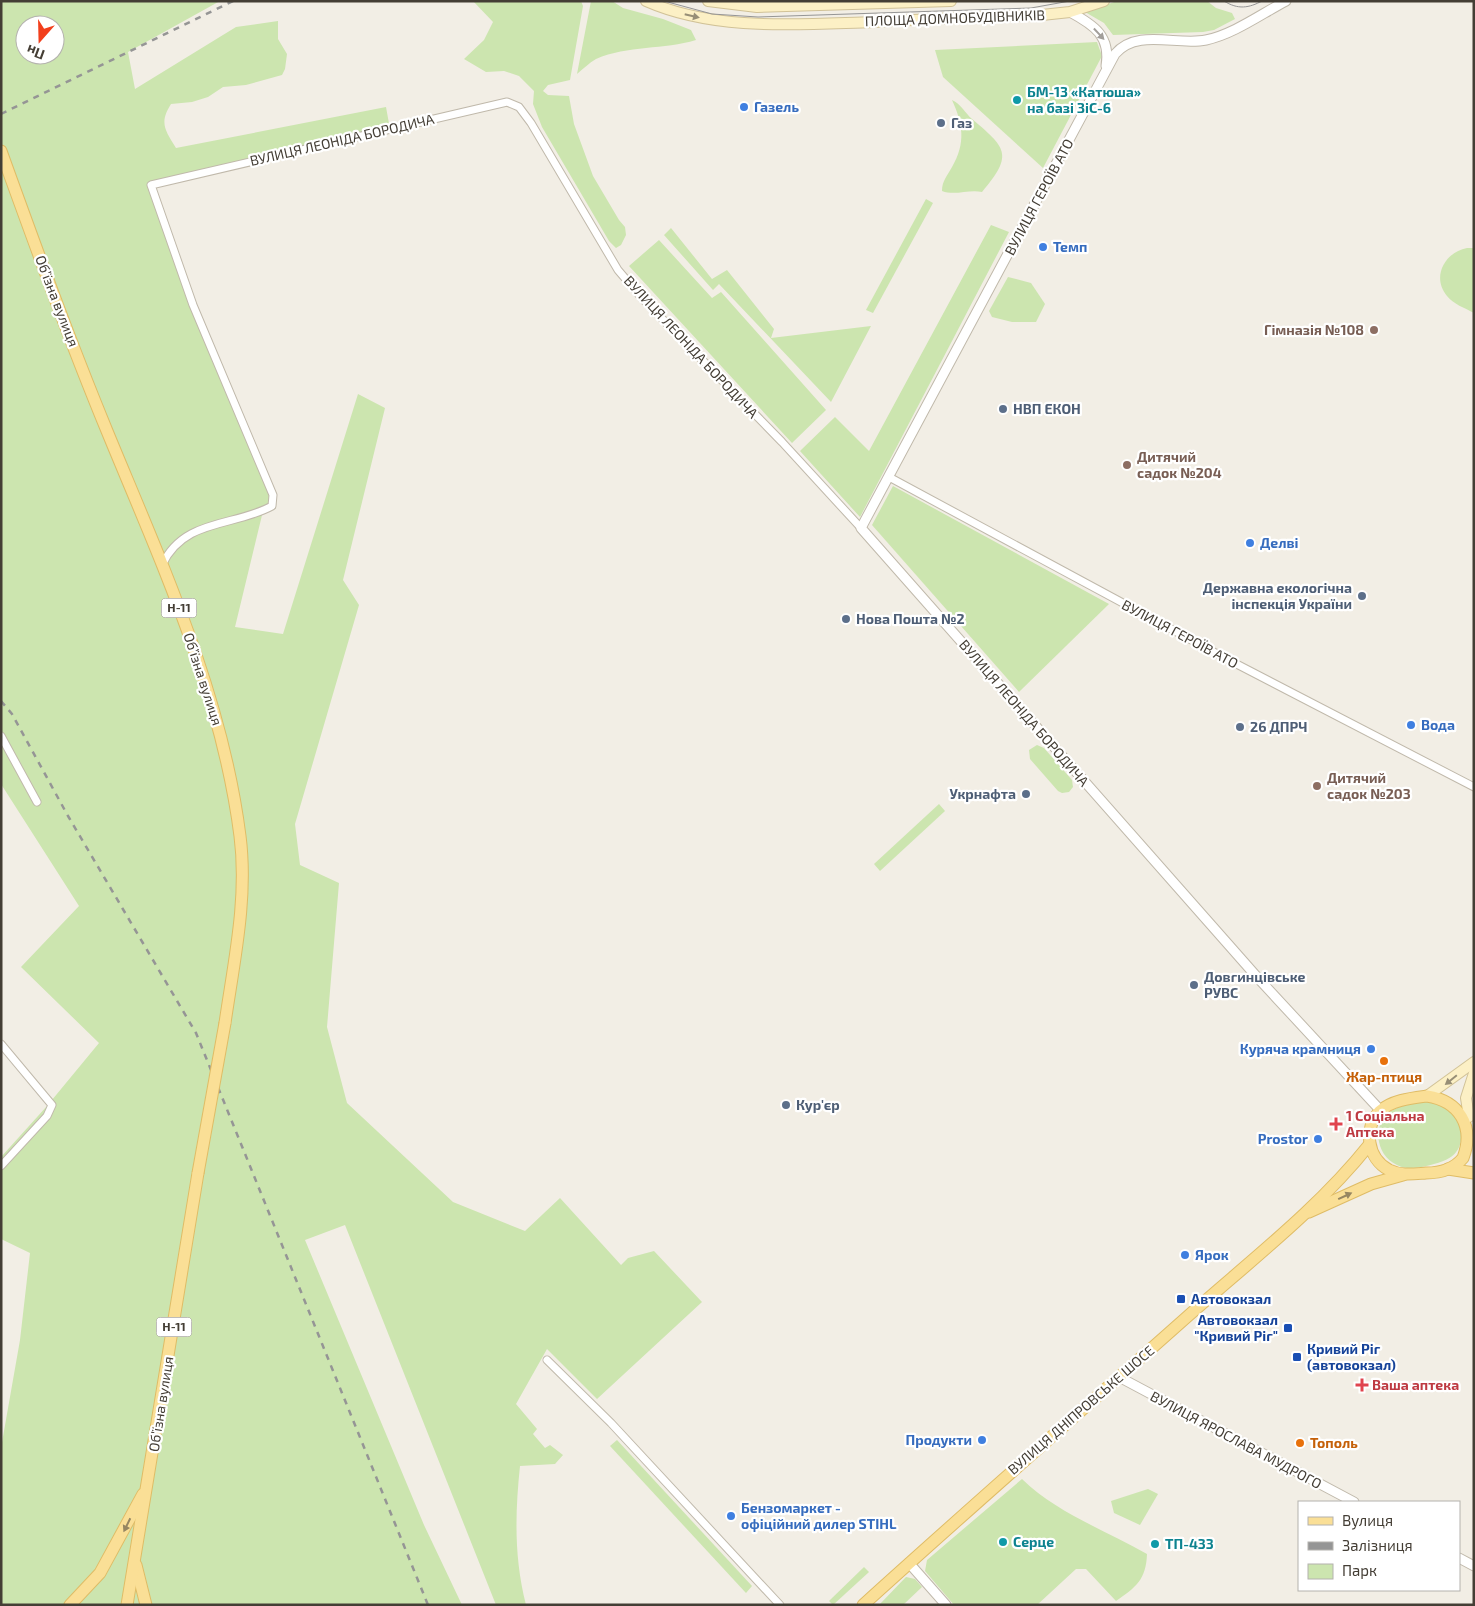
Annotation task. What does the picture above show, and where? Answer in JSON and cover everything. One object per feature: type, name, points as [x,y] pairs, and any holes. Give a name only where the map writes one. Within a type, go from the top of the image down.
[{"type":"main road","name":"ПЛОЩА ДОМНОБУДІВНИКІВ","points":[[646,1],[677,12],[724,21],[803,23],[1042,15],[1070,12],[1104,1]]},
{"type":"main road","name":"ПЛОЩА ДОМНОБУДІВНИКІВ","points":[[708,1],[757,7],[951,1]]},
{"type":"main road","name":"Обʼїзна вулиця","points":[[1,151],[104,424],[193,646],[224,748],[240,836],[241,916],[226,1023],[198,1173],[149,1481],[127,1605]]},
{"type":"main road","points":[[1404,1174],[1383,1166],[1377,1160],[1369,1145],[1370,1132],[1381,1111],[1396,1103],[1427,1096],[1474,1062]]},
{"type":"main road","points":[[1301,1216],[1371,1184],[1404,1174],[1434,1173],[1448,1169],[1461,1160],[1468,1151],[1474,1135],[1466,1098],[1474,1073]]},
{"type":"main road","points":[[1427,1096],[1451,1104],[1469,1117]]},
{"type":"main road","points":[[1301,1216],[1353,1164],[1369,1145]]},
{"type":"main road","points":[[1448,1169],[1474,1173]]},
{"type":"main road","name":"ВУЛИЦЯ ДНІПРОВСЬКЕ ШОСЕ","points":[[863,1605],[1301,1216]]},
{"type":"main road","name":"Н-11","points":[[70,1605],[100,1573],[149,1481]]},
{"type":"main road","points":[[135,1559],[146,1605]]},
{"type":"street","name":"ВУЛИЦЯ ГЕРОЇВ АТО","points":[[861,528],[1115,54],[1128,43],[1137,40],[1205,40],[1222,35],[1286,1]]},
{"type":"street","points":[[1070,12],[1088,22],[1106,41],[1108,51],[1106,69]]},
{"type":"street","name":"ВУЛИЦЯ ЛЕОНІДА БОРОДИЧА","points":[[162,565],[169,551],[177,542],[214,525],[263,511],[272,506],[273,495],[193,305],[151,185],[507,102],[519,107],[618,270],[641,297],[733,394],[782,442],[861,528],[1257,977],[1381,1111]]},
{"type":"street","name":"ВУЛИЦЯ ГЕРОЇВ АТО","points":[[889,477],[1223,657],[1474,787]]},
{"type":"street","points":[[1,736],[38,802]]},
{"type":"street","points":[[1,1044],[52,1105],[47,1116],[1,1166]]},
{"type":"street","points":[[546,1360],[611,1422],[780,1605]]},
{"type":"street","name":"ВУЛИЦЯ ЯРОСЛАВА МУДРОГО","points":[[1119,1377],[1352,1501]]},
{"type":"street","points":[[1460,1559],[1474,1566]]},
{"type":"street","points":[[909,1563],[946,1605]]},
{"type":"green space","points":[[1,1],[220,1],[128,52],[135,89],[236,27],[278,21],[278,39],[287,54],[285,69],[282,75],[246,85],[223,87],[208,97],[192,102],[171,104],[164,122],[166,131],[176,148],[386,107],[390,129],[151,185],[193,305],[273,495],[272,506],[263,511],[235,627],[283,634],[358,394],[385,408],[343,580],[359,605],[295,824],[300,865],[339,883],[327,1027],[347,1103],[453,1202],[525,1231],[560,1198],[621,1265],[628,1258],[654,1251],[702,1302],[597,1399],[547,1349],[516,1404],[537,1429],[533,1434],[545,1448],[550,1445],[563,1455],[555,1464],[520,1466],[517,1536],[519,1570],[526,1605],[496,1605],[345,1225],[305,1240],[424,1525],[462,1605],[1,1605],[1,1448],[20,1340],[30,1253],[1,1239],[1,1157],[47,1106],[99,1043],[21,967],[79,906],[1,784]]},
{"type":"green space","points":[[473,1],[581,1],[583,6],[570,80],[548,85],[543,91],[548,95],[569,96],[574,124],[593,176],[625,227],[626,235],[621,245],[616,248],[609,241],[542,127],[533,104],[534,91],[519,76],[504,71],[486,72],[464,59],[484,40],[493,22]]},
{"type":"green space","points":[[591,1],[612,1],[623,8],[663,19],[691,30],[696,40],[633,49],[608,55],[596,59],[577,74]]},
{"type":"green space","points":[[1117,1],[1207,1],[1216,8],[1232,13],[1235,19],[1214,30],[1203,32],[1113,35],[1104,23],[1085,12]]},
{"type":"green space","points":[[1097,42],[1102,56],[1043,168],[943,77],[935,50]]},
{"type":"green space","points":[[952,100],[992,137],[1002,152],[999,168],[982,192],[952,193],[942,191],[944,181],[956,158],[961,142],[961,125]]},
{"type":"green space","points":[[926,199],[933,203],[873,313],[866,310]]},
{"type":"green space","points":[[991,225],[1009,232],[860,517],[800,451],[835,417],[869,451]]},
{"type":"green space","points":[[671,228],[712,279],[727,270],[774,329],[771,338],[871,326],[831,402],[719,284],[713,290],[664,235]]},
{"type":"green space","points":[[659,240],[712,298],[721,292],[826,410],[792,443],[629,266]]},
{"type":"green space","points":[[1474,248],[1474,313],[1450,299],[1442,289],[1440,281],[1440,274],[1447,260],[1459,250]]},
{"type":"green space","points":[[1008,277],[1031,283],[1045,304],[1036,322],[1012,322],[992,317],[989,311]]},
{"type":"green space","points":[[893,486],[1109,604],[1019,692],[872,525]]},
{"type":"green space","points":[[1037,745],[1044,748],[1072,780],[1073,787],[1069,792],[1062,793],[1058,791],[1030,759],[1029,750]]},
{"type":"green space","points":[[939,804],[945,811],[880,871],[874,864]]},
{"type":"green space","points":[[1434,1101],[1444,1104],[1462,1122],[1458,1150],[1449,1158],[1434,1164],[1411,1168],[1397,1165],[1384,1154],[1380,1146],[1378,1138],[1381,1122],[1386,1115],[1403,1106],[1418,1102]]},
{"type":"green space","points":[[617,1440],[752,1586],[746,1593],[610,1446]]},
{"type":"green space","points":[[1022,1479],[1050,1502],[1147,1554],[1145,1570],[1139,1582],[1116,1601],[1086,1569],[1076,1569],[1037,1605],[954,1605],[925,1571],[927,1560]]},
{"type":"green space","points":[[1148,1489],[1158,1494],[1140,1525],[1114,1513],[1111,1501]]},
{"type":"green space","points":[[864,1567],[869,1572],[833,1605],[829,1601]]},
{"type":"green space","points":[[906,1577],[915,1579],[922,1587],[903,1605],[879,1605]]},
{"type":"tram line","points":[[664,1],[712,14],[758,17],[1031,8],[1070,1]]},
{"type":"tram line","points":[[1224,1],[1239,7],[1253,5],[1262,1]]},
{"type":"railway","points":[[1,114],[233,1]]},
{"type":"railway","points":[[1,701],[12,714],[68,816],[196,1033],[428,1605]]},
{"type":"place","name":"БМ-13 «Катюша» на базі ЗіС-6","points":[[1017,100]]},
{"type":"place","name":"Газель","points":[[744,107]]},
{"type":"place","name":"Газ","points":[[941,123]]},
{"type":"place","name":"Темп","points":[[1043,247]]},
{"type":"place","name":"Гімназія №108","points":[[1374,330]]},
{"type":"place","name":"НВП ЕКОН","points":[[1003,409]]},
{"type":"place","name":"Дитячий садок №204","points":[[1127,465]]},
{"type":"place","name":"Делві","points":[[1250,543]]},
{"type":"place","name":"Державна екологічна інспекція України","points":[[1362,596]]},
{"type":"place","name":"Нова Пошта №2","points":[[846,619]]},
{"type":"place","name":"Вода","points":[[1411,725]]},
{"type":"place","name":"26 ДПРЧ","points":[[1240,727]]},
{"type":"place","name":"Дитячий садок №203","points":[[1317,786]]},
{"type":"place","name":"Укрнафта","points":[[1026,794]]},
{"type":"place","name":"Довгинцівське РУВС","points":[[1194,985]]},
{"type":"place","name":"Куряча крамниця","points":[[1371,1049]]},
{"type":"place","name":"Жар-птиця","points":[[1384,1061]]},
{"type":"place","name":"Кур'єр","points":[[786,1105]]},
{"type":"place","name":"1 Соціальна Аптека","points":[[1336,1124]]},
{"type":"place","name":"Prostor","points":[[1318,1139]]},
{"type":"place","name":"Ярок","points":[[1185,1255]]},
{"type":"place","name":"Автовокзал","points":[[1181,1299]]},
{"type":"place","name":"Автовокзал \"Кривий Ріг\"","points":[[1288,1328]]},
{"type":"place","name":"Кривий Ріг (автовокзал)","points":[[1297,1357]]},
{"type":"place","name":"Ваша аптека","points":[[1362,1385]]},
{"type":"place","name":"Продукти","points":[[982,1440]]},
{"type":"place","name":"Тополь","points":[[1300,1443]]},
{"type":"place","name":"Бензомаркет - офіційний дилер STIHL","points":[[731,1516]]},
{"type":"place","name":"Серце","points":[[1003,1542]]},
{"type":"place","name":"ТП-433","points":[[1155,1544]]}]
